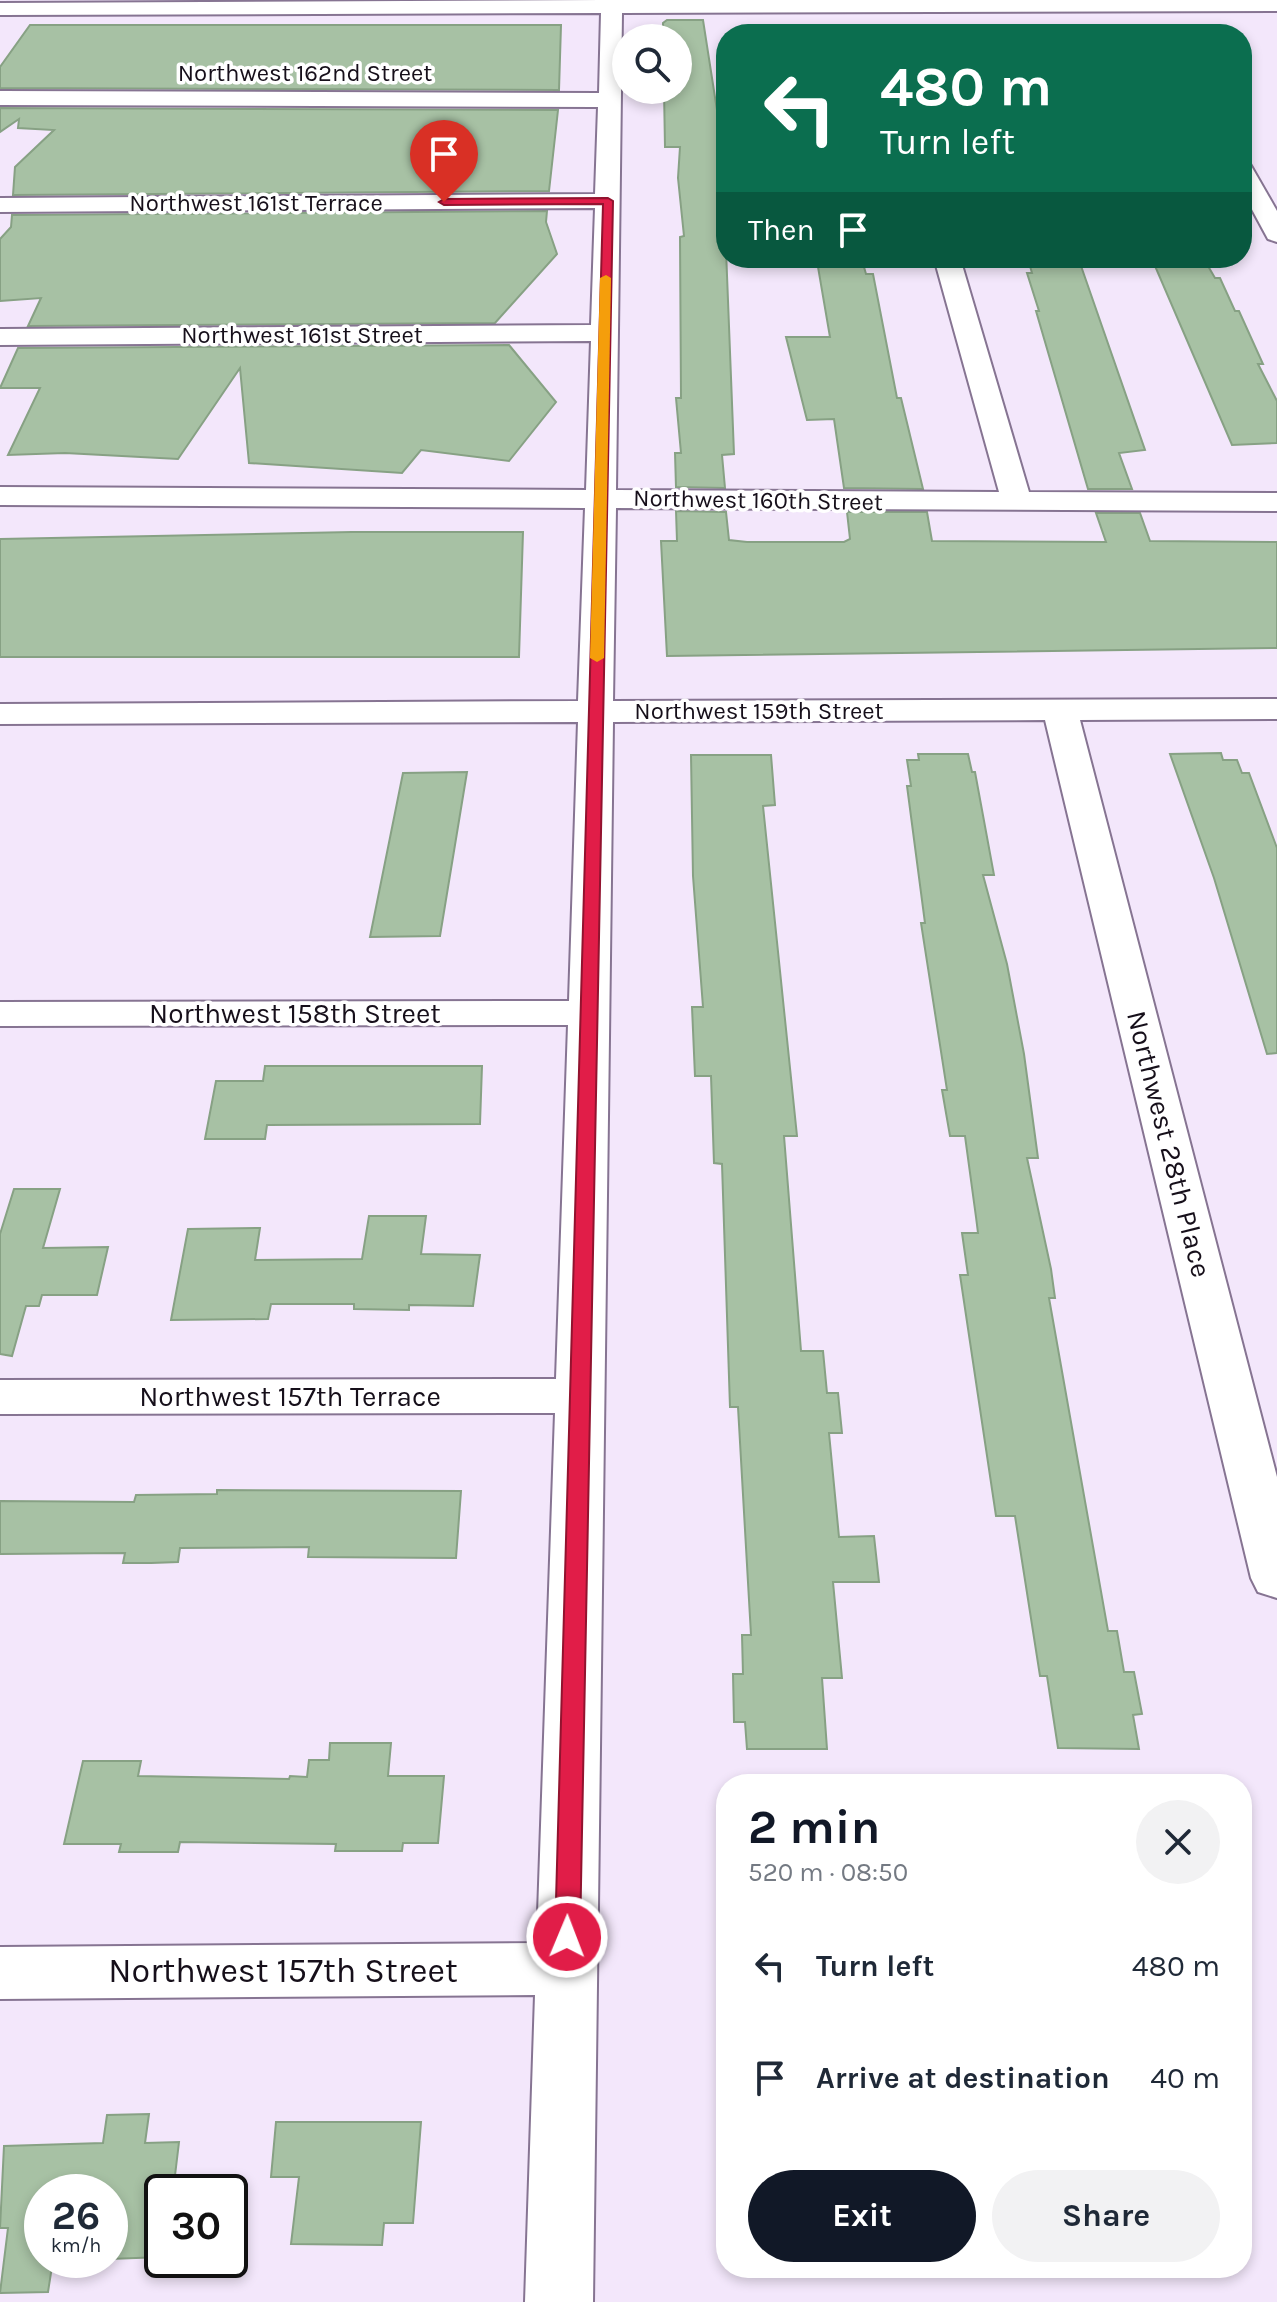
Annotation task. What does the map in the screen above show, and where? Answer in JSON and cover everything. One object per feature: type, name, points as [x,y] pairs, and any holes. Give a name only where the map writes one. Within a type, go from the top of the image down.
[{"type":"street","points":[[0,9],[612,4],[877,16],[1158,15],[1277,5]]},
{"type":"street","points":[[559,2302],[612,4]]},
{"type":"street","name":"Northwest 162nd Street","points":[[0,98],[610,100]]},
{"type":"street","points":[[1252,188],[1277,234]]},
{"type":"street","name":"Northwest 161st Terrace","points":[[0,205],[608,201]]},
{"type":"street","points":[[950,268],[1017,503]]},
{"type":"street","name":"Northwest 161st Street","points":[[0,337],[605,333]]},
{"type":"street","name":"Northwest 160th Street","points":[[0,496],[1277,502]]},
{"type":"street","name":"Northwest 159th Street","points":[[0,714],[1277,709]]},
{"type":"street","name":"Northwest 28th Place","points":[[1060,710],[1277,1578]]},
{"type":"street","name":"Northwest 158th Street","points":[[0,1014],[589,1013]]},
{"type":"street","name":"Northwest 157th Terrace","points":[[0,1397],[580,1396]]},
{"type":"street","name":"Northwest 157th Street","points":[[0,1973],[567,1969]]},
{"type":"building","points":[[667,20],[703,20],[716,104],[716,268],[727,268],[734,454],[722,455],[725,488],[676,487],[675,453],[681,453],[676,398],[681,398],[680,237],[684,236],[678,178],[680,147],[665,147],[664,104],[692,104],[692,24],[663,24]]},
{"type":"building","points":[[30,25],[561,25],[559,90],[0,88],[0,67]]},
{"type":"building","points":[[0,108],[558,110],[549,191],[13,195],[15,167],[54,130],[18,128],[19,119],[0,132]]},
{"type":"building","points":[[547,211],[546,222],[557,254],[495,323],[28,326],[41,298],[0,301],[0,239],[11,227],[12,215]]},
{"type":"building","points":[[818,268],[864,268],[866,274],[873,274],[897,398],[901,398],[923,489],[844,488],[834,419],[807,420],[786,337],[830,337]]},
{"type":"building","points":[[1031,268],[1082,268],[1145,450],[1119,453],[1132,489],[1088,489],[1036,311],[1039,311],[1027,273],[1032,273]]},
{"type":"building","points":[[1156,268],[1209,268],[1215,278],[1220,278],[1235,311],[1239,311],[1263,364],[1258,364],[1277,401],[1277,443],[1232,445]]},
{"type":"building","points":[[509,345],[556,402],[509,461],[421,450],[402,473],[249,463],[240,368],[178,459],[65,453],[8,455],[40,388],[0,388],[18,348]]},
{"type":"building","points":[[676,511],[726,512],[729,540],[747,542],[844,542],[850,539],[847,512],[927,512],[932,541],[1106,542],[1096,513],[1140,513],[1150,541],[1277,542],[1277,648],[667,656],[661,541],[677,541]]},
{"type":"building","points":[[523,532],[519,657],[0,657],[0,539]]},
{"type":"building","points":[[1221,753],[1223,760],[1237,760],[1242,773],[1249,773],[1277,848],[1277,1053],[1267,1054],[1214,878],[1170,754]]},
{"type":"building","points":[[918,754],[968,754],[972,772],[975,772],[994,875],[983,875],[1007,964],[1024,1054],[1038,1158],[1027,1158],[1051,1269],[1055,1298],[1049,1298],[1108,1631],[1117,1631],[1124,1672],[1134,1672],[1142,1714],[1133,1715],[1139,1749],[1058,1748],[1047,1676],[1040,1676],[1015,1516],[996,1516],[960,1275],[968,1275],[962,1233],[978,1233],[976,1217],[965,1136],[950,1136],[942,1090],[947,1090],[921,923],[925,923],[907,786],[911,786],[907,760],[919,760]]},
{"type":"building","points":[[691,755],[771,755],[775,805],[763,806],[797,1136],[784,1136],[801,1351],[823,1351],[827,1393],[838,1393],[842,1433],[829,1433],[839,1537],[874,1536],[879,1582],[833,1582],[842,1678],[822,1678],[827,1749],[747,1749],[745,1722],[734,1722],[733,1674],[743,1674],[742,1635],[751,1635],[738,1407],[730,1407],[722,1164],[714,1163],[711,1076],[695,1076],[692,1007],[703,1007],[693,876]]},
{"type":"building","points":[[467,772],[440,936],[370,937],[403,773]]},
{"type":"building","points":[[265,1066],[482,1066],[480,1124],[267,1125],[265,1139],[205,1139],[216,1081],[263,1081]]},
{"type":"building","points":[[14,1189],[60,1189],[43,1248],[108,1247],[97,1295],[42,1295],[39,1306],[26,1306],[12,1356],[0,1354],[0,1234]]},
{"type":"building","points":[[369,1216],[426,1216],[421,1254],[480,1255],[473,1306],[409,1305],[409,1310],[354,1309],[354,1304],[271,1304],[268,1319],[171,1320],[188,1229],[260,1228],[255,1260],[362,1259]]},
{"type":"building","points":[[217,1490],[461,1491],[456,1558],[308,1557],[309,1547],[180,1548],[178,1562],[151,1563],[123,1563],[125,1553],[0,1554],[0,1501],[134,1502],[136,1495],[217,1494]]},
{"type":"building","points":[[330,1743],[391,1743],[388,1776],[444,1776],[438,1843],[403,1843],[402,1851],[335,1851],[336,1844],[180,1842],[178,1852],[119,1852],[121,1844],[64,1844],[83,1761],[141,1761],[138,1776],[289,1779],[290,1776],[307,1777],[309,1760],[329,1760]]},
{"type":"building","points":[[149,2114],[145,2143],[179,2142],[175,2174],[144,2174],[144,2258],[128,2258],[128,2174],[24,2174],[24,2278],[50,2278],[48,2292],[0,2293],[8,2228],[0,2228],[4,2146],[103,2143],[107,2115]]},
{"type":"building","points":[[276,2122],[421,2122],[413,2223],[384,2223],[382,2245],[291,2244],[299,2177],[271,2177]]},
{"type":"slow traffic","points":[[597,658],[606,278]]},
{"type":"route","points":[[444,202],[608,201],[567,1937]]}]
